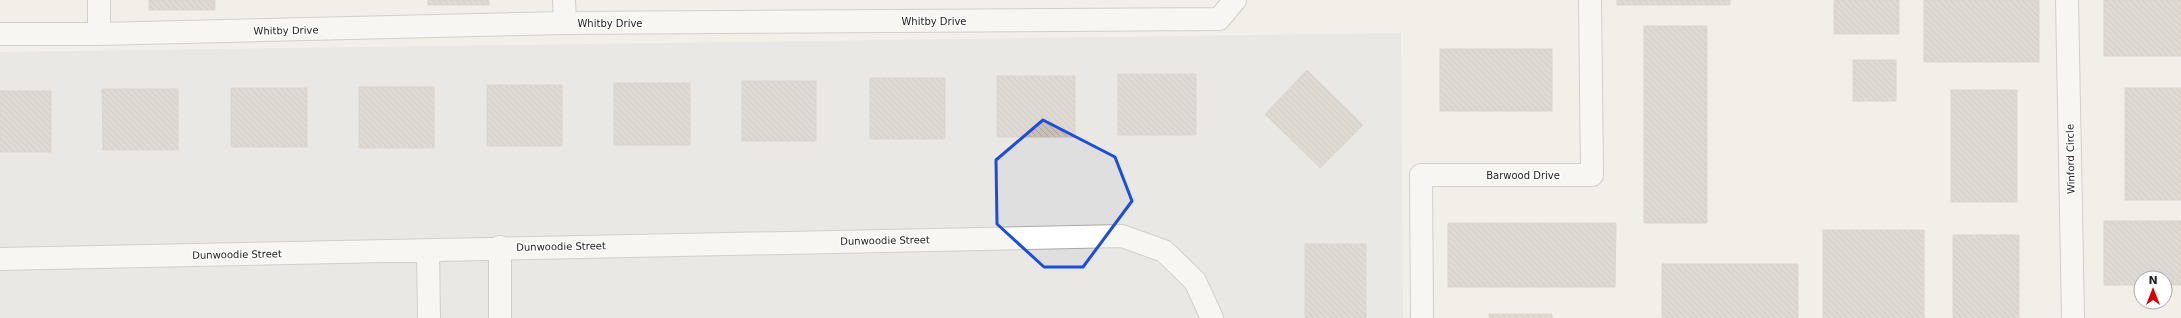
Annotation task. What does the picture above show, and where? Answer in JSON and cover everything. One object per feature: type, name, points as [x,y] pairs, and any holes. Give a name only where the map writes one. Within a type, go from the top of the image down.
[{"type":"street","points":[[99,0],[99,34]]},
{"type":"street","points":[[564,0],[565,23]]},
{"type":"street","name":"Whitby Drive","points":[[0,34],[99,34],[565,23],[1219,19],[1235,0]]},
{"type":"street","name":"Barwood Drive","points":[[1422,318],[1421,175],[1592,176],[1590,0]]},
{"type":"street","name":"Winford Circle","points":[[2067,0],[2073,318]]},
{"type":"street","name":"Dunwoodie Street","points":[[0,259],[1122,236],[1164,251],[1195,281],[1212,318]]},
{"type":"street","points":[[500,248],[500,318]]},
{"type":"street","points":[[428,250],[429,318]]},
{"type":"highlighted area","points":[[1043,120],[1115,157],[1132,201],[1083,267],[1044,267],[997,224],[996,160]]},
{"type":"shaded area","points":[[1401,33],[1403,318],[0,318],[0,52]]},
{"type":"building","points":[[149,0],[215,0],[215,10],[149,10]]},
{"type":"building","points":[[428,0],[489,0],[489,5],[428,5]]},
{"type":"building","points":[[1617,0],[1730,0],[1730,5],[1617,5]]},
{"type":"building","points":[[1834,0],[1899,0],[1899,34],[1834,34]]},
{"type":"building","points":[[1924,0],[2039,0],[2039,62],[1924,62]]},
{"type":"building","points":[[2104,0],[2181,0],[2181,56],[2104,56]]},
{"type":"building","points":[[1644,26],[1707,26],[1707,223],[1644,223]]},
{"type":"building","points":[[1440,49],[1552,49],[1552,111],[1440,111]]},
{"type":"building","points":[[1853,60],[1896,60],[1896,101],[1853,101]]},
{"type":"building","points":[[1307,70],[1363,125],[1320,168],[1265,114]]},
{"type":"building","points":[[1118,74],[1196,74],[1196,135],[1118,135]]},
{"type":"building","points":[[997,76],[1075,76],[1075,137],[997,137]]},
{"type":"building","points":[[870,78],[945,78],[945,139],[870,139]]},
{"type":"building","points":[[742,81],[816,81],[816,141],[742,141]]},
{"type":"building","points":[[614,83],[690,83],[690,145],[614,145]]},
{"type":"building","points":[[487,85],[562,85],[562,146],[487,146]]},
{"type":"building","points":[[359,87],[434,87],[434,148],[359,148]]},
{"type":"building","points":[[231,88],[307,88],[307,147],[231,147]]},
{"type":"building","points":[[2125,88],[2181,88],[2181,200],[2125,200]]},
{"type":"building","points":[[102,89],[178,89],[178,150],[103,150]]},
{"type":"building","points":[[1951,90],[2017,90],[2017,202],[1951,202]]},
{"type":"building","points":[[0,91],[51,91],[51,152],[0,152]]},
{"type":"building","points":[[2104,221],[2181,221],[2181,285],[2173,285],[2173,270],[2133,270],[2133,285],[2104,285]]},
{"type":"building","points":[[1448,223],[1616,223],[1615,287],[1448,287]]},
{"type":"building","points":[[1823,230],[1924,230],[1924,318],[1823,318]]},
{"type":"building","points":[[1953,235],[2019,235],[2019,318],[1953,318]]},
{"type":"building","points":[[1305,244],[1366,244],[1366,318],[1305,318]]},
{"type":"building","points":[[1662,264],[1798,264],[1798,318],[1662,318]]},
{"type":"building","points":[[1489,314],[1552,314],[1552,318],[1489,318]]}]
